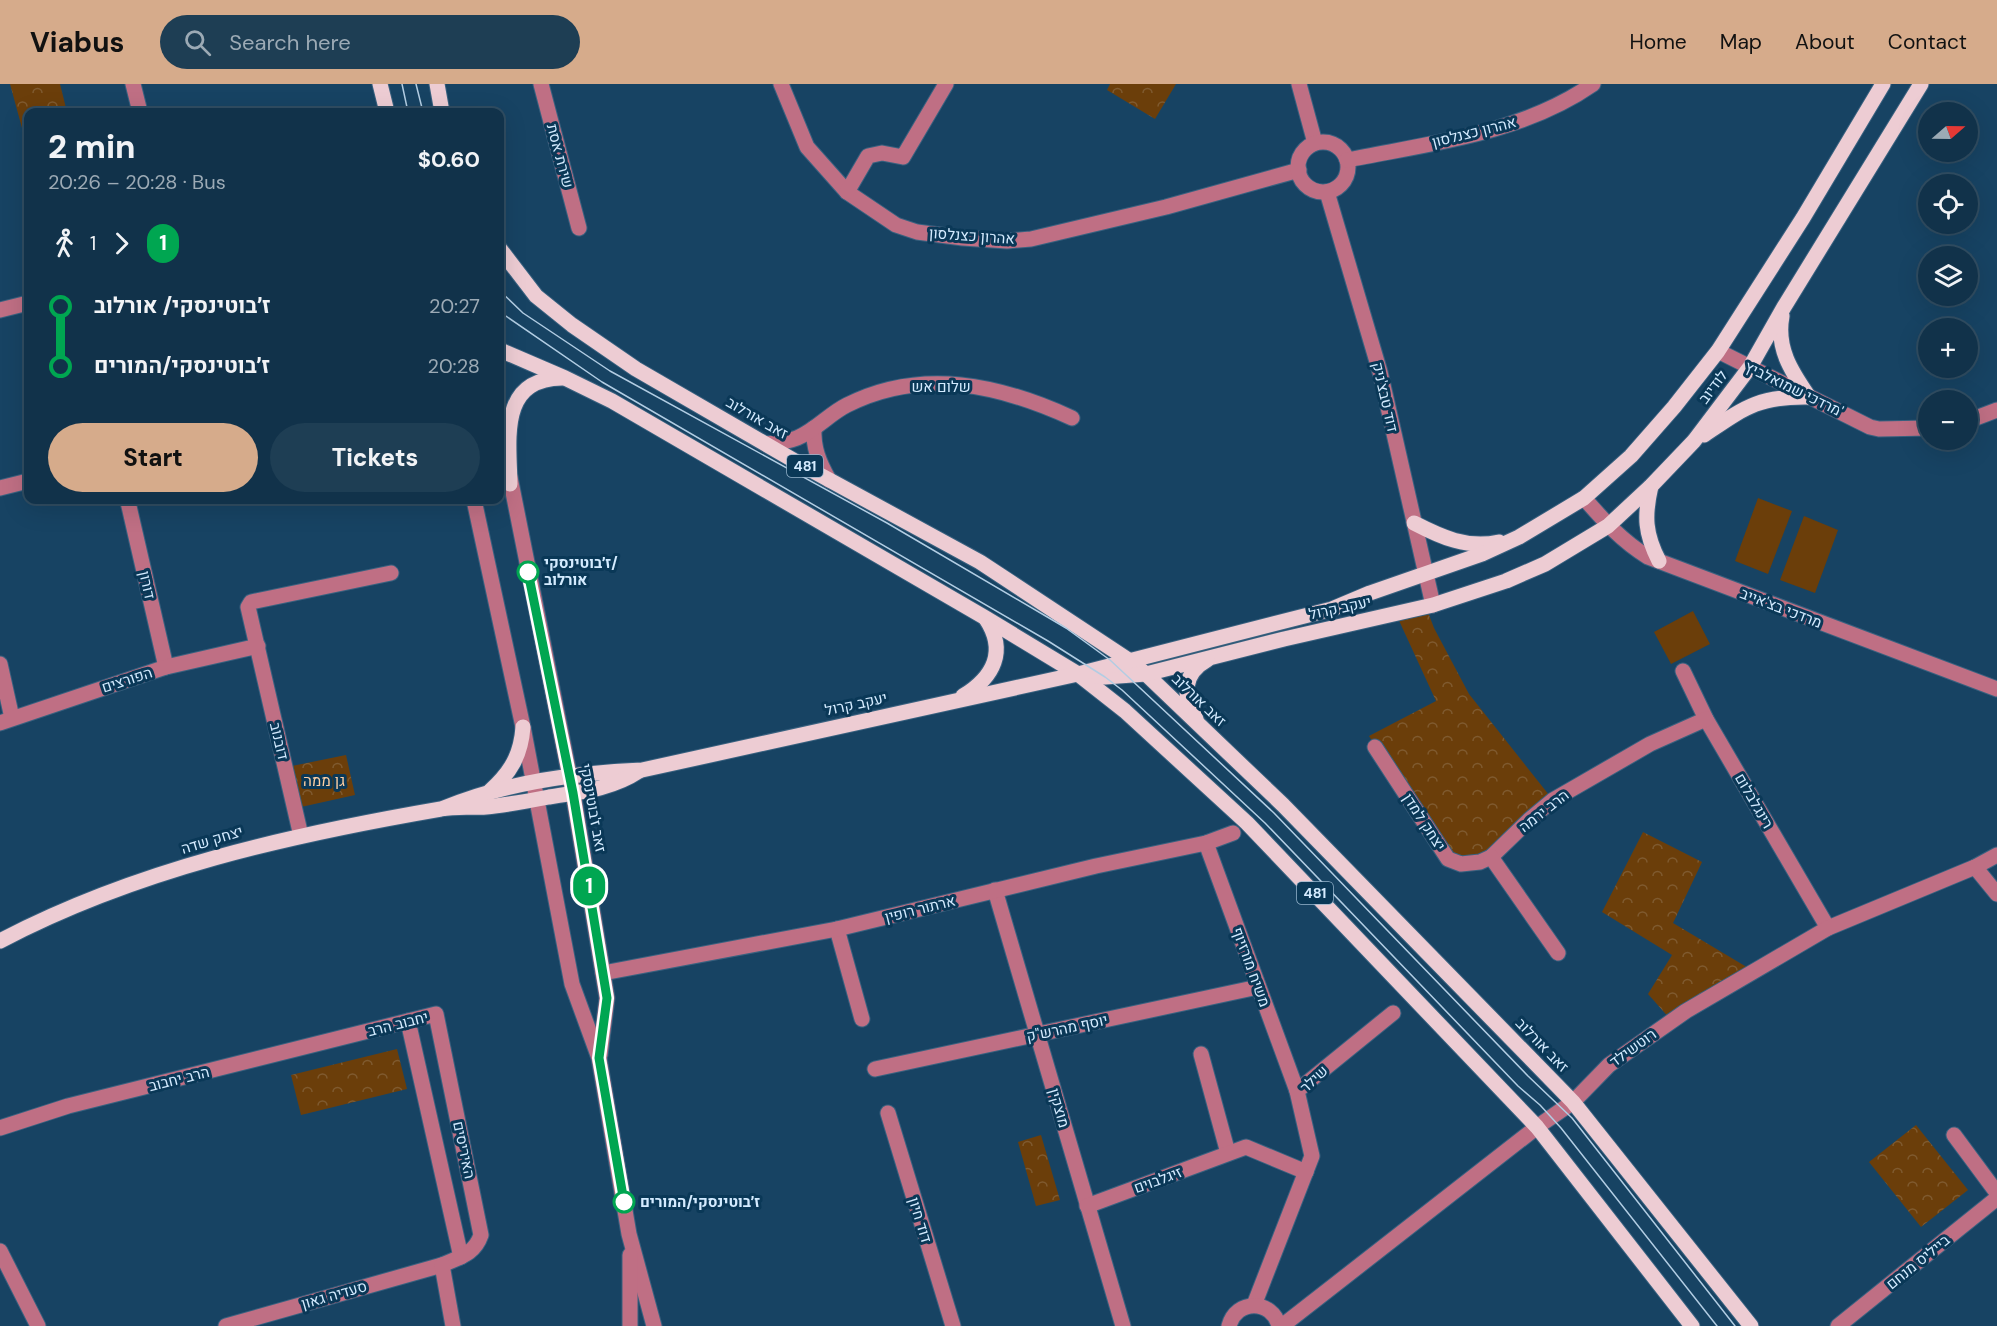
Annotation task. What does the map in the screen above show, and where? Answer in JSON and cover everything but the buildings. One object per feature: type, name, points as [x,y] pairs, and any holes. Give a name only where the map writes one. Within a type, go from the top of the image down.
[{"type":"main road","points":[[380,84],[386,108]]},
{"type":"main road","points":[[437,84],[441,108]]},
{"type":"main road","name":"לודיוב","points":[[1424,574],[1482,554],[1519,537],[1584,498],[1631,456],[1674,407],[1718,351],[1803,218],[1883,84]]},
{"type":"main road","name":"לודיוב","points":[[1433,605],[1506,581],[1545,564],[1608,526],[1694,441],[1750,367],[1784,307],[1922,84]]},
{"type":"main road","name":"זאב אורלוב","points":[[504,254],[537,296],[572,325],[636,369],[829,480],[980,562],[1130,661],[1146,674],[1283,805],[1573,1102],[1751,1326]]},
{"type":"main road","points":[[1784,307],[1780,325],[1785,358],[1792,373],[1809,397]]},
{"type":"main road","name":"481","points":[[504,352],[612,401],[984,617],[1078,674],[1125,711],[1247,823],[1537,1127],[1692,1326]]},
{"type":"main road","points":[[510,484],[510,425],[519,396],[533,383],[565,378]]},
{"type":"main road","points":[[1694,441],[1737,412],[1756,403],[1809,397]]},
{"type":"main road","points":[[1651,486],[1646,523],[1649,542],[1659,561]]},
{"type":"main road","points":[[1414,523],[1444,539],[1465,543],[1489,544],[1519,537]]},
{"type":"main road","name":"יעקב קרול","points":[[570,776],[642,770],[1078,674],[1332,609],[1424,574]]},
{"type":"main road","name":"יעקב קרול","points":[[1078,674],[1105,676],[1146,674],[1433,605]]},
{"type":"main road","points":[[956,700],[979,685],[991,671],[997,648],[993,632],[984,617]]},
{"type":"main road","points":[[1206,733],[1189,707],[1186,688],[1188,679],[1196,668],[1212,657]]},
{"type":"main road","points":[[488,792],[503,779],[517,759],[524,727]]},
{"type":"main road","name":"יעקב קרול","points":[[538,799],[610,785],[642,770]]},
{"type":"main road","name":"יצחק שדה","points":[[0,941],[54,914],[139,882],[224,854],[301,836],[444,808],[488,792],[570,776]]},
{"type":"main road","name":"יצחק שדה","points":[[444,808],[485,807],[538,799]]},
{"type":"street","points":[[133,84],[139,108]]},
{"type":"street","name":"שירת אסת","points":[[541,84],[579,228]]},
{"type":"street","name":"אהרון כצנלסון","points":[[781,84],[807,147],[847,192],[896,225],[963,238],[1007,241],[1048,235],[1166,207],[1299,170]]},
{"type":"street","points":[[847,192],[868,156],[882,153],[903,157],[946,84]]},
{"type":"street","points":[[1299,84],[1315,143]]},
{"type":"street","name":"אהרון כצנלסון","points":[[1347,160],[1483,132],[1532,118],[1569,101],[1593,84]]},
{"type":"street","points":[[1325,142],[1335,145],[1342,150],[1347,160],[1347,175],[1341,184],[1327,192],[1311,189],[1304,183],[1299,170],[1299,161],[1303,153],[1315,143],[1325,142]]},
{"type":"street","name":"דוד טבצ'ניק","points":[[1327,192],[1380,372],[1424,574],[1433,605]]},
{"type":"street","points":[[0,310],[24,304]]},
{"type":"street","name":"מרדכי שמואלביץ'","points":[[1718,351],[1870,426],[1879,429],[1918,428]]},
{"type":"street","name":"שלום אש","points":[[766,444],[792,440],[848,405],[888,389],[926,384],[966,385],[1004,392],[1038,403],[1072,418]]},
{"type":"street","points":[[1978,418],[1997,410]]},
{"type":"street","points":[[814,428],[816,452],[829,480]]},
{"type":"street","name":"זאב ז'בוטינסקי","points":[[504,448],[570,776],[607,998],[599,1058]]},
{"type":"street","points":[[504,451],[506,458]]},
{"type":"street","points":[[0,488],[24,482]]},
{"type":"street","name":"מרדכי בצ'אייב","points":[[1584,498],[1608,526],[1630,546],[1648,557],[1997,689]]},
{"type":"street","name":"דורון","points":[[128,504],[166,667]]},
{"type":"street","points":[[475,504],[524,727],[572,984],[599,1058],[630,1234],[654,1326]]},
{"type":"street","name":"דובנוב","points":[[301,836],[248,606],[251,602],[391,573]]},
{"type":"street","name":"הפורצים","points":[[6,721],[166,667],[258,646]]},
{"type":"street","points":[[0,664],[6,721]]},
{"type":"street","name":"רינגלבלום","points":[[1683,671],[1706,719],[1828,928]]},
{"type":"street","name":"הרב ירמה","points":[[1491,857],[1553,800],[1650,744],[1706,719]]},
{"type":"street","name":"יצחק למדן","points":[[1375,747],[1448,859],[1461,864],[1480,862],[1491,857]]},
{"type":"street","name":"ארתור רופין","points":[[603,973],[837,929],[1096,866],[1206,843],[1233,833]]},
{"type":"street","name":"משיח מורזיוף","points":[[1206,843],[1297,1091]]},
{"type":"street","name":"רוטשילד","points":[[1280,1326],[1537,1127],[1573,1102],[1609,1065],[1671,1020],[1828,928],[1975,867],[1997,855]]},
{"type":"street","points":[[1491,857],[1558,953]]},
{"type":"street","points":[[1975,867],[1997,894]]},
{"type":"street","name":"מוצקין","points":[[995,891],[1123,1326]]},
{"type":"street","points":[[837,929],[862,1019]]},
{"type":"street","name":"יוסף מהרש\"ק","points":[[875,1069],[1258,987]]},
{"type":"street","name":"שילר","points":[[1306,1172],[1312,1156],[1297,1091],[1393,1013]]},
{"type":"street","name":"יחבוב הרב","points":[[359,1034],[436,1014]]},
{"type":"street","name":"האיריסים","points":[[436,1014],[481,1236],[478,1245],[468,1254],[442,1265]]},
{"type":"street","points":[[408,1021],[461,1257]]},
{"type":"street","name":"הרב יחבוב","points":[[0,1128],[68,1106],[359,1034]]},
{"type":"street","points":[[1201,1054],[1228,1153]]},
{"type":"street","name":"דוד חיון","points":[[888,1113],[952,1326]]},
{"type":"street","points":[[1954,1135],[1997,1193]]},
{"type":"street","name":"זיגלבוים","points":[[1087,1206],[1246,1147],[1306,1172]]},
{"type":"street","points":[[1254,1305],[1306,1172]]},
{"type":"street","name":"בייליס מנחם","points":[[1838,1326],[1997,1198]]},
{"type":"street","points":[[630,1234],[630,1326]]},
{"type":"street","points":[[0,1251],[38,1326]]},
{"type":"street","points":[[442,1265],[453,1326]]},
{"type":"street","name":"סעדיה גאון","points":[[226,1326],[276,1319],[442,1265]]},
{"type":"street","name":"רוטשילד","points":[[1269,1310],[1290,1311],[1309,1304]]},
{"type":"street","points":[[1229,1326],[1233,1315],[1239,1310],[1254,1305],[1269,1310],[1280,1326]]},
{"type":"green space","points":[[10,84],[60,84],[66,108],[24,108],[24,135]]},
{"type":"green space","points":[[1110,84],[1176,84],[1155,119],[1107,90]]},
{"type":"green space","points":[[1758,498],[1792,511],[1768,574],[1735,561]]},
{"type":"green space","points":[[1804,516],[1838,530],[1815,593],[1780,580]]},
{"type":"green space","points":[[1426,607],[1434,628],[1469,694],[1553,800],[1491,857],[1448,859],[1369,736],[1436,701],[1396,614]]},
{"type":"green space","points":[[1693,611],[1710,644],[1671,664],[1654,632]]},
{"type":"green space","name":"גן ממה","points":[[346,755],[355,795],[301,807],[292,766]]},
{"type":"green space","points":[[1643,832],[1702,862],[1673,923],[1755,972],[1671,1020],[1648,994],[1672,955],[1602,912]]},
{"type":"green space","points":[[397,1049],[407,1089],[301,1115],[291,1075]]},
{"type":"green space","points":[[1916,1125],[1968,1190],[1921,1227],[1869,1162]]},
{"type":"green space","points":[[1041,1135],[1060,1200],[1036,1206],[1018,1142]]},
{"type":"tram line","points":[[402,84],[407,108]]},
{"type":"tram line","points":[[416,84],[422,108]]},
{"type":"tram line","points":[[504,295],[523,313],[610,371],[887,523],[1066,628],[1110,660],[1274,813],[1528,1076],[1572,1118],[1735,1326]]},
{"type":"tram line","points":[[504,315],[602,382],[1048,641],[1122,690],[1265,823],[1518,1086],[1540,1105],[1561,1128],[1717,1326]]},
{"type":"bus line","name":"1","points":[[528,572],[573,793],[607,998],[599,1058],[624,1202]]},
{"type":"place","name":"ז׳בוטינסקי/ אורלוב","points":[[528,572]]},
{"type":"place","name":"ז׳בוטינסקי/המורים","points":[[624,1202]]}]
